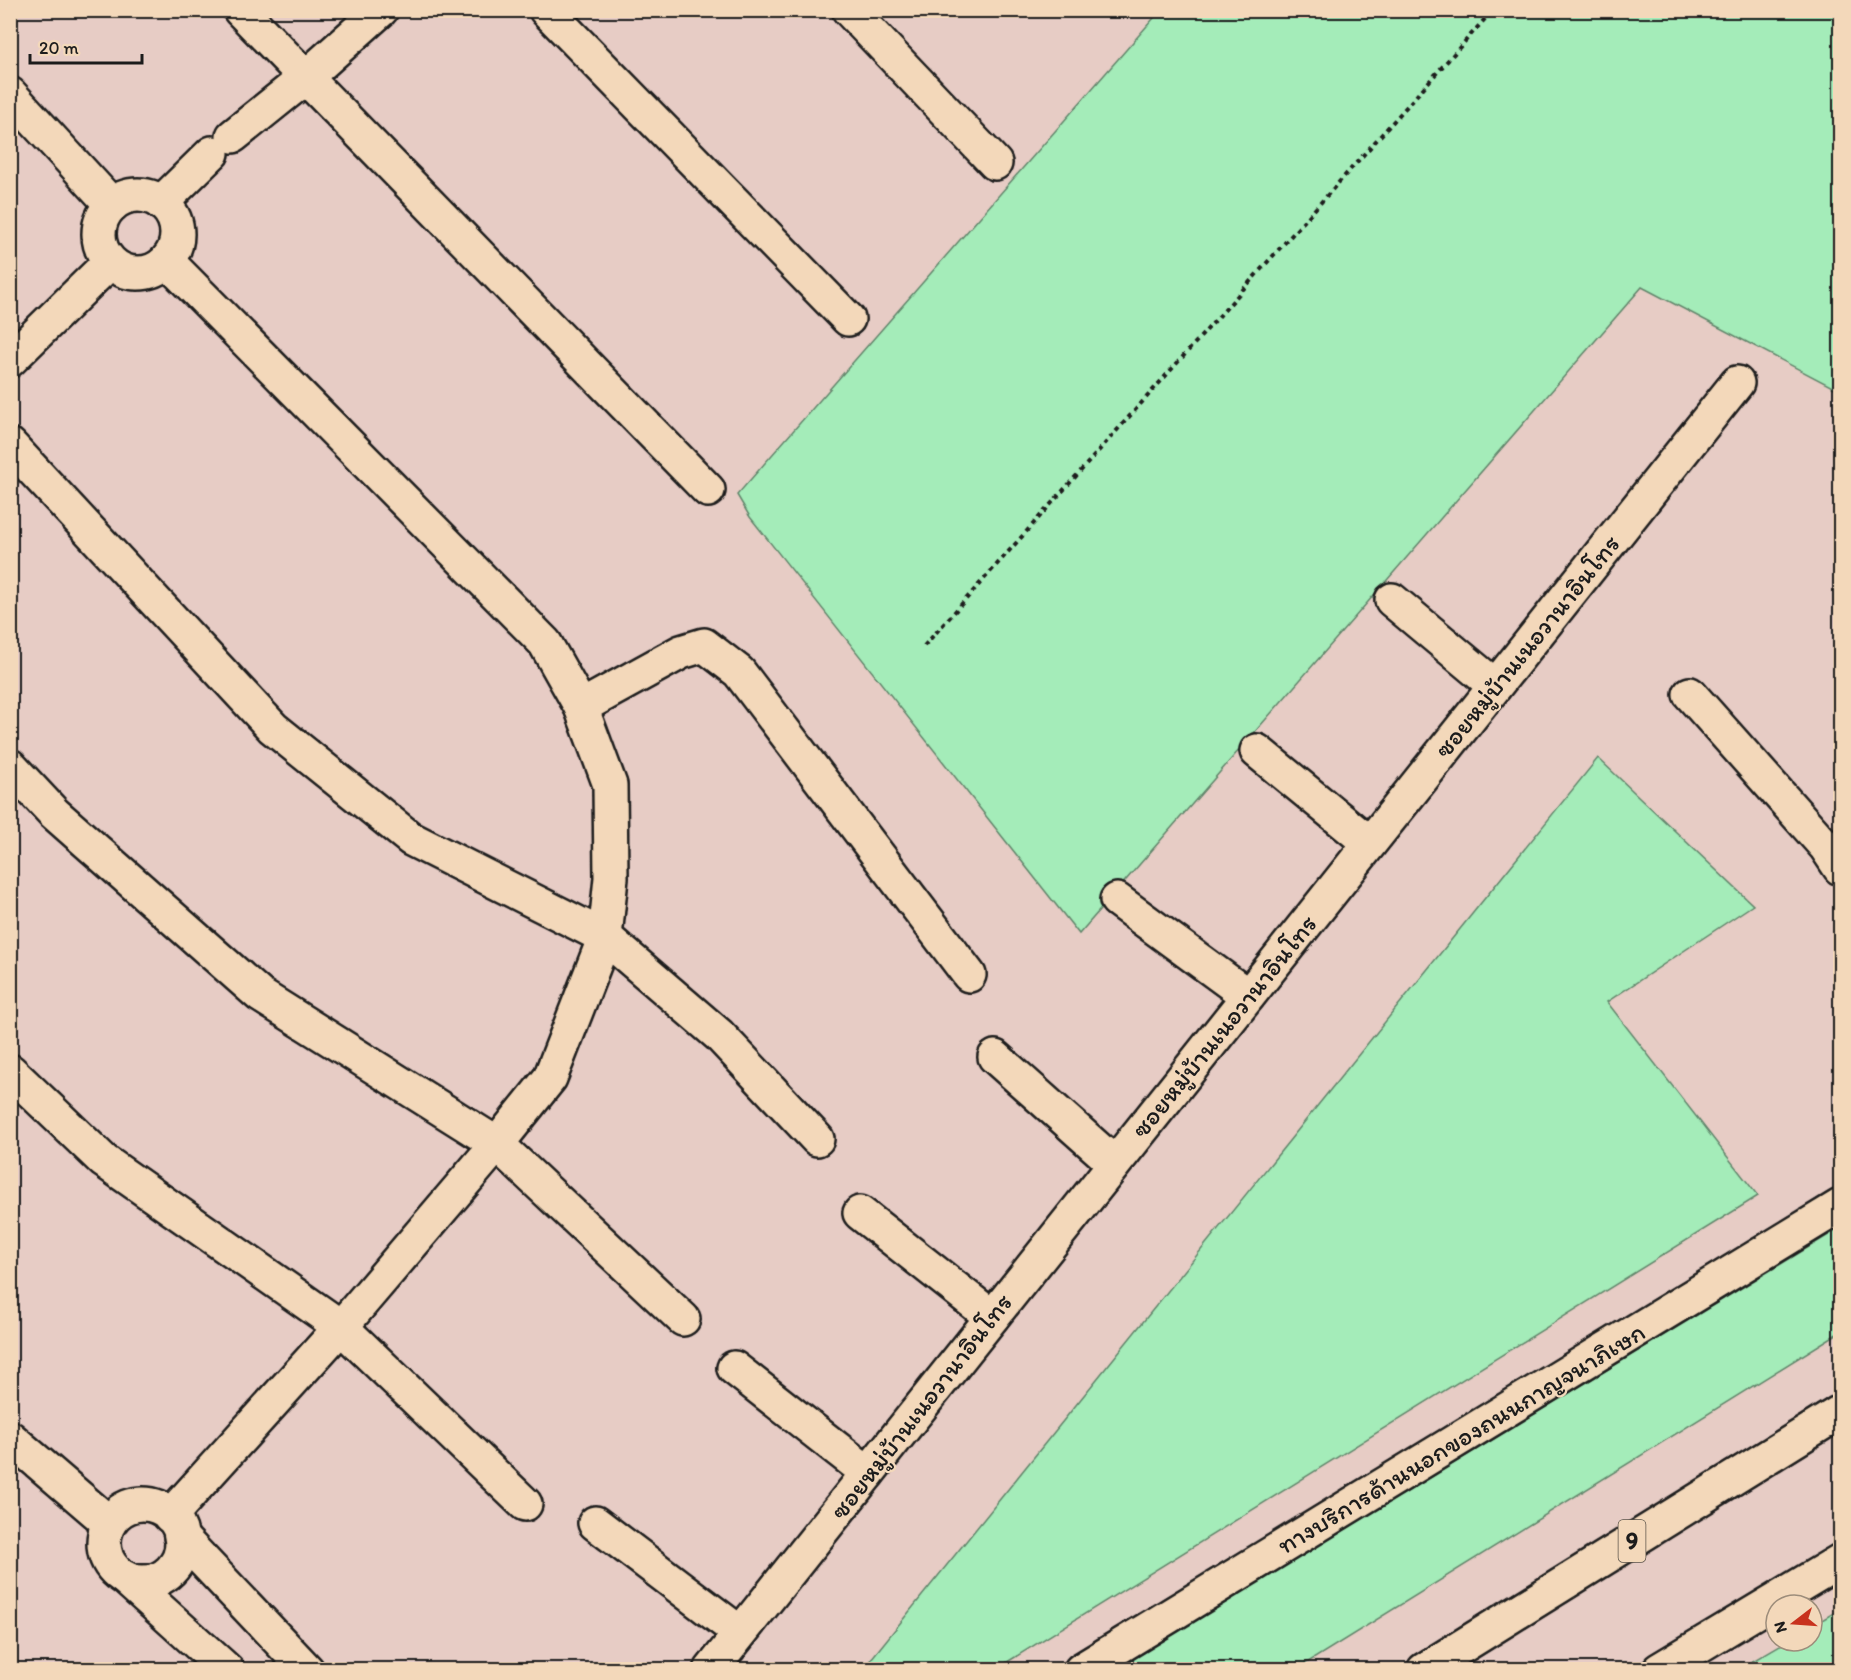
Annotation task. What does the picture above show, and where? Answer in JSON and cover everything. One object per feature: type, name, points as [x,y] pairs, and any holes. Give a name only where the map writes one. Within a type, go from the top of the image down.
[{"type":"main road","points":[[240,10],[708,490]]},
{"type":"main road","points":[[161,203],[223,144],[305,78],[381,10]]},
{"type":"main road","points":[[546,10],[848,319]]},
{"type":"main road","points":[[849,10],[995,163]]},
{"type":"main road","points":[[10,94],[112,205]]},
{"type":"main road","points":[[137,196],[149,197],[161,203],[170,213],[177,231],[174,250],[167,261],[145,273],[132,273],[110,262],[103,251],[100,226],[104,215],[112,205],[124,198],[137,196]]},
{"type":"main road","points":[[167,261],[545,643],[581,707],[610,785],[611,878],[605,937],[550,1078],[175,1527]]},
{"type":"main road","points":[[10,360],[110,262]]},
{"type":"main road","name":"ซอยหมู่บ้านเนอวานาอินโทร","points":[[711,1670],[1737,382]]},
{"type":"main road","points":[[10,444],[273,728],[411,839],[605,937],[719,1035],[817,1139]]},
{"type":"main road","points":[[1392,600],[1495,686]]},
{"type":"main road","points":[[581,707],[681,652],[704,645],[739,672],[969,975]]},
{"type":"main road","points":[[1690,694],[1826,847],[1840,868]]},
{"type":"main road","points":[[1257,751],[1369,843]]},
{"type":"main road","points":[[10,766],[54,813],[260,995],[497,1144],[683,1319]]},
{"type":"main road","points":[[1117,900],[1248,996]]},
{"type":"main road","points":[[995,1057],[1114,1163]]},
{"type":"main road","points":[[10,1071],[104,1161],[341,1327],[525,1504]]},
{"type":"main road","name":"ทางบริการด้านนอกของถนนกาญจนาภิเษก","points":[[1081,1670],[1840,1206]]},
{"type":"main road","points":[[860,1214],[992,1317]]},
{"type":"main road","points":[[735,1368],[868,1473]]},
{"type":"main road","name":"9","points":[[1424,1670],[1840,1412]]},
{"type":"main road","points":[[10,1438],[109,1523]]},
{"type":"main road","points":[[227,1670],[115,1570],[107,1560],[104,1536],[109,1523],[127,1507],[138,1504],[161,1509],[307,1670]]},
{"type":"main road","points":[[595,1523],[740,1634]]},
{"type":"main road","points":[[125,1578],[137,1582],[161,1578],[171,1570],[178,1560],[181,1549],[175,1527]]},
{"type":"main road","points":[[1659,1670],[1840,1561]]},
{"type":"path","points":[[924,646],[1493,10]]},
{"type":"green space","points":[[1160,11],[1840,11],[1840,391],[1642,287],[1079,934],[750,517],[737,495]]},
{"type":"green space","points":[[1598,758],[1753,905],[1607,1002],[1758,1196],[996,1669],[863,1669]]},
{"type":"green space","points":[[1840,1228],[1840,1332],[1297,1669],[1116,1669]]},
{"type":"green space","points":[[1840,1609],[1840,1669],[1739,1669],[1766,1653],[1824,1653],[1824,1619]]}]
